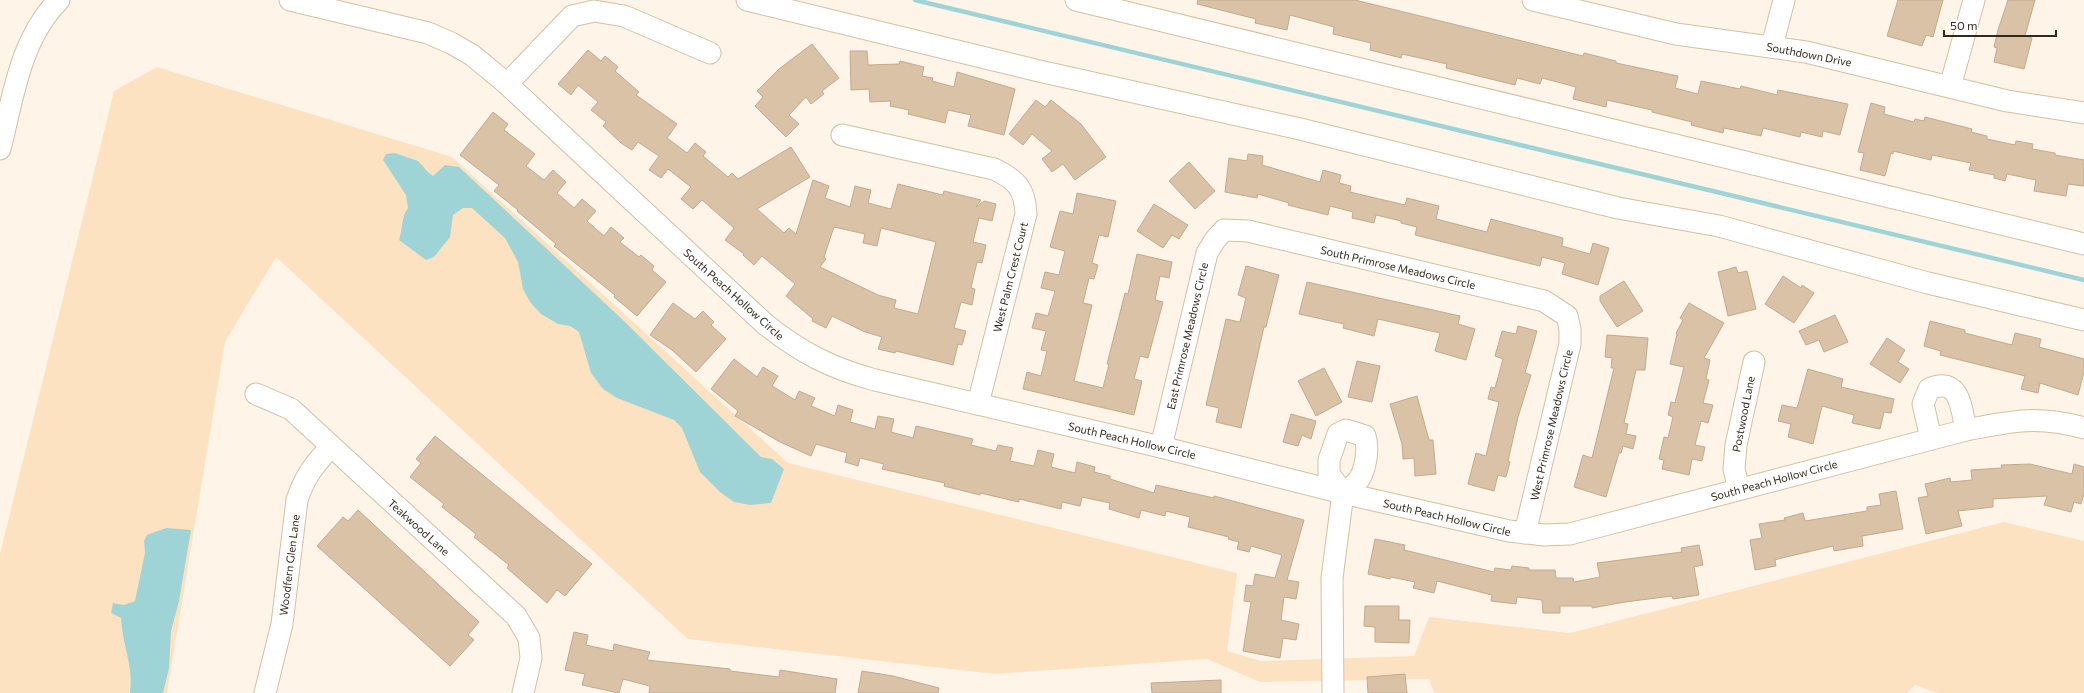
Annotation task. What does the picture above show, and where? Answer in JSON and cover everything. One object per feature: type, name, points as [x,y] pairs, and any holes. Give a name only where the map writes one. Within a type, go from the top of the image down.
[{"type":"street","points":[[0,149],[23,58],[39,24],[59,0]]},
{"type":"street","name":"South Peach Hollow Circle","points":[[290,0],[428,33],[451,43],[472,55],[507,84],[745,306],[796,348],[823,363],[850,373],[1161,447],[1343,493],[1509,531],[1525,533],[1570,534],[1966,430],[2015,420],[2038,419],[2059,421],[2084,428]]},
{"type":"street","points":[[747,0],[1039,71],[1300,129],[1618,208],[1719,226],[1928,283],[2084,320]]},
{"type":"street","points":[[1076,0],[2084,244]]},
{"type":"street","name":"Southdown Drive","points":[[1533,0],[1591,7],[1676,34],[1772,46],[1841,59],[2007,101],[2084,113]]},
{"type":"street","points":[[1772,46],[1784,0]]},
{"type":"street","points":[[1950,87],[1974,0]]},
{"type":"street","points":[[507,84],[572,16],[594,11],[624,16],[710,53]]},
{"type":"street","name":"West Palm Crest Court","points":[[842,135],[994,169],[1007,175],[1017,184],[1025,199],[1026,214],[978,404]]},
{"type":"street","name":"South Primrose Meadows Circle","points":[[1224,230],[1248,231],[1544,301],[1567,316]]},
{"type":"street","name":"East Primrose Meadows Circle","points":[[1161,447],[1207,253],[1215,240],[1224,230]]},
{"type":"street","name":"West Primrose Meadows Circle","points":[[1525,533],[1570,344],[1570,329],[1567,316]]},
{"type":"street","name":"Postwood Lane","points":[[1739,489],[1734,469],[1736,445],[1754,362]]},
{"type":"street","points":[[1930,439],[1923,404],[1929,389],[1936,386],[1946,386],[1957,393],[1966,430]]},
{"type":"street","name":"Teakwood Lane","points":[[256,394],[291,408],[331,447],[516,616],[529,638],[530,658],[523,693]]},
{"type":"street","name":"Woodfern Glen Lane","points":[[265,693],[282,624],[297,500],[302,484],[314,464],[331,447]]},
{"type":"street","points":[[1333,693],[1332,578],[1343,493]]},
{"type":"shaded area","points":[[157,67],[452,157],[788,463],[1237,573],[1227,651],[1261,661],[1414,656],[1429,617],[1570,633],[2004,522],[2084,541],[2084,693],[1937,693],[1915,685],[1907,693],[1434,693],[1429,679],[1260,682],[1207,659],[995,674],[688,639],[276,257],[225,342],[167,693],[0,693],[0,554],[114,91]]},
{"type":"water","points":[[395,153],[418,161],[433,176],[445,165],[459,167],[624,321],[761,457],[772,459],[784,469],[771,503],[750,505],[734,502],[720,492],[700,472],[682,428],[674,420],[617,398],[603,389],[591,373],[579,332],[570,326],[558,324],[541,314],[530,302],[523,289],[518,262],[505,238],[472,208],[463,208],[453,215],[450,237],[434,257],[426,260],[399,240],[404,215],[408,208],[406,195],[383,160],[386,154]]},
{"type":"water","points":[[166,528],[191,530],[179,601],[171,631],[169,668],[163,693],[130,693],[131,683],[129,665],[123,637],[121,618],[111,613],[113,603],[124,605],[135,601],[145,553],[144,541],[147,535]]},
{"type":"building","points":[[1198,0],[1355,0],[1583,56],[1584,53],[1616,61],[1616,63],[1678,76],[1675,88],[1698,94],[1701,81],[1740,89],[1741,86],[1777,95],[1778,90],[1848,104],[1840,135],[1823,131],[1822,137],[1801,132],[1800,137],[1763,128],[1761,136],[1724,128],[1723,133],[1691,125],[1692,122],[1652,112],[1652,110],[1607,100],[1606,107],[1573,99],[1576,87],[1542,78],[1540,84],[1517,78],[1515,85],[1446,68],[1447,64],[1402,54],[1401,58],[1370,50],[1371,43],[1333,34],[1334,27],[1290,15],[1287,30],[1255,23],[1256,19],[1197,4]]},
{"type":"building","points":[[1898,0],[1943,0],[1933,37],[1926,35],[1922,46],[1887,36]]},
{"type":"building","points":[[2008,0],[2035,0],[2025,36],[2032,38],[2024,69],[1994,62],[1997,48],[1994,47]]},
{"type":"building","points":[[812,44],[839,78],[822,91],[824,94],[811,104],[806,97],[789,115],[799,124],[786,137],[755,106],[763,97],[757,91],[779,69]]},
{"type":"building","points":[[588,50],[601,61],[605,56],[618,67],[615,71],[639,92],[636,95],[677,124],[667,138],[687,153],[695,143],[706,152],[703,156],[728,177],[732,173],[738,179],[791,147],[810,177],[757,209],[784,233],[789,228],[796,234],[813,180],[829,186],[825,198],[850,207],[855,186],[871,190],[868,203],[891,209],[898,184],[943,195],[944,191],[981,200],[976,207],[984,201],[996,204],[992,221],[979,218],[973,242],[986,245],[982,263],[977,262],[971,288],[975,289],[972,305],[961,302],[954,328],[966,331],[962,345],[958,344],[953,365],[896,351],[895,353],[878,349],[882,337],[865,332],[832,316],[826,328],[812,321],[813,319],[786,296],[795,284],[762,256],[754,265],[743,255],[744,254],[725,240],[734,228],[702,200],[693,209],[681,199],[691,187],[668,169],[661,178],[649,170],[659,156],[638,142],[632,150],[621,143],[603,126],[606,122],[591,110],[598,102],[578,85],[571,95],[558,84]],"holes":[[[834,227],[865,234],[863,243],[877,246],[881,228],[936,242],[918,314],[894,308],[896,300],[878,295],[820,267],[826,259],[824,257]]]},
{"type":"building","points":[[850,51],[867,51],[868,65],[899,64],[900,61],[924,67],[922,76],[933,78],[932,81],[954,87],[957,72],[1015,89],[1004,135],[968,126],[971,115],[948,110],[945,123],[908,114],[909,110],[890,106],[891,101],[870,102],[869,89],[851,90]]},
{"type":"building","points":[[1036,100],[1045,107],[1051,100],[1081,124],[1106,157],[1075,180],[1063,164],[1052,172],[1042,159],[1052,151],[1032,134],[1023,145],[1009,134]]},
{"type":"building","points":[[1871,103],[1885,107],[1884,114],[1914,122],[1915,119],[1924,121],[1925,117],[1972,129],[1971,132],[1987,136],[1987,139],[2015,145],[2016,141],[2033,144],[2032,149],[2084,160],[2084,186],[2068,184],[2066,196],[2034,191],[2036,180],[2007,174],[2005,181],[1994,178],[1994,175],[1969,170],[1971,163],[1932,155],[1931,160],[1893,151],[1893,154],[1891,153],[1885,176],[1860,170],[1864,153],[1858,152]]},
{"type":"building","points":[[493,112],[508,124],[504,130],[535,154],[526,166],[544,180],[553,170],[566,182],[557,193],[574,208],[582,199],[596,211],[587,221],[604,236],[611,227],[624,238],[620,242],[639,257],[641,255],[654,266],[652,270],[666,282],[637,316],[614,297],[615,295],[554,246],[556,244],[494,191],[499,185],[460,155]]},
{"type":"building","points":[[1248,154],[1263,156],[1262,165],[1320,182],[1323,170],[1341,175],[1339,183],[1351,186],[1350,192],[1405,205],[1407,198],[1439,206],[1436,219],[1487,232],[1491,219],[1563,238],[1562,246],[1590,254],[1593,243],[1609,248],[1598,285],[1562,274],[1565,263],[1542,257],[1540,266],[1415,235],[1417,227],[1401,223],[1401,221],[1376,215],[1374,223],[1352,218],[1353,212],[1330,206],[1328,215],[1288,205],[1289,203],[1258,194],[1257,198],[1225,192],[1229,158],[1247,161]]},
{"type":"building","points":[[1189,162],[1215,191],[1195,209],[1169,181]]},
{"type":"building","points":[[1077,193],[1116,201],[1108,237],[1099,235],[1092,263],[1098,265],[1094,279],[1089,278],[1083,303],[1092,305],[1074,381],[1103,388],[1109,364],[1107,364],[1125,293],[1128,294],[1137,254],[1172,262],[1169,278],[1160,276],[1155,300],[1163,302],[1148,358],[1140,356],[1134,379],[1142,381],[1134,415],[1023,389],[1027,372],[1041,376],[1047,351],[1041,350],[1046,331],[1032,328],[1036,313],[1048,316],[1055,291],[1041,288],[1045,272],[1059,275],[1065,251],[1050,247],[1060,211],[1073,214]]},
{"type":"building","points":[[1154,204],[1188,225],[1179,239],[1172,235],[1163,248],[1137,231]]},
{"type":"building","points":[[1246,266],[1279,275],[1266,327],[1264,327],[1241,428],[1216,422],[1219,408],[1206,405],[1226,319],[1240,322],[1246,298],[1238,295]]},
{"type":"building","points":[[1736,267],[1738,273],[1747,271],[1756,309],[1728,316],[1718,272]]},
{"type":"building","points":[[1783,276],[1801,288],[1802,285],[1814,293],[1794,323],[1765,304]]},
{"type":"building","points":[[1624,281],[1643,311],[1617,327],[1600,301],[1600,296]]},
{"type":"building","points":[[1307,282],[1460,316],[1458,324],[1475,329],[1466,360],[1435,351],[1440,333],[1378,319],[1374,336],[1343,328],[1344,324],[1299,314]]},
{"type":"building","points":[[673,303],[695,319],[703,311],[714,322],[711,325],[726,339],[696,372],[672,350],[650,335]]},
{"type":"building","points":[[1689,303],[1724,323],[1704,358],[1710,360],[1706,379],[1709,380],[1703,403],[1713,405],[1708,423],[1701,421],[1695,445],[1705,447],[1702,461],[1692,459],[1689,475],[1662,469],[1664,460],[1659,459],[1664,437],[1668,438],[1673,417],[1668,415],[1671,402],[1675,403],[1684,367],[1670,364],[1676,333],[1683,320],[1680,318]]},
{"type":"building","points":[[1835,315],[1848,342],[1824,352],[1819,340],[1806,345],[1799,331]]},
{"type":"building","points":[[1930,321],[1965,330],[1965,333],[2012,345],[2015,333],[2041,339],[2039,347],[2084,359],[2084,372],[2078,395],[2040,383],[2038,393],[2021,389],[2025,376],[1940,355],[1941,351],[1924,346]]},
{"type":"building","points":[[1518,326],[1537,331],[1525,373],[1531,375],[1518,417],[1506,477],[1498,475],[1494,491],[1468,484],[1476,453],[1486,456],[1499,402],[1488,399],[1491,387],[1495,388],[1503,359],[1495,356],[1502,331],[1516,334]]},
{"type":"building","points":[[1607,335],[1648,338],[1645,370],[1636,370],[1624,423],[1628,424],[1626,434],[1636,436],[1633,449],[1623,446],[1621,453],[1619,453],[1606,497],[1574,487],[1583,455],[1592,458],[1614,368],[1611,368],[1612,358],[1605,357]]},
{"type":"building","points":[[1887,338],[1905,350],[1898,362],[1909,369],[1900,383],[1870,364]]},
{"type":"building","points":[[734,359],[757,377],[763,367],[778,376],[772,386],[795,400],[799,391],[815,398],[811,406],[835,416],[838,405],[853,410],[850,422],[875,429],[878,416],[894,419],[891,432],[913,438],[916,426],[973,439],[971,445],[996,451],[998,445],[1013,448],[1010,461],[1034,466],[1038,450],[1054,454],[1051,467],[1075,473],[1077,462],[1095,467],[1094,472],[1110,476],[1110,479],[1154,493],[1156,485],[1214,498],[1214,496],[1304,520],[1287,580],[1299,582],[1296,599],[1284,597],[1281,620],[1299,624],[1296,640],[1283,638],[1280,658],[1243,651],[1251,602],[1244,601],[1246,585],[1253,586],[1255,574],[1275,578],[1282,555],[1251,546],[1249,552],[1237,549],[1239,542],[1228,539],[1229,537],[1188,527],[1190,517],[1166,511],[1165,516],[1141,510],[1139,518],[1109,509],[1110,503],[1082,497],[1080,506],[1062,502],[1061,509],[1019,499],[1019,502],[980,493],[980,495],[944,486],[945,483],[882,469],[884,464],[860,458],[858,466],[845,462],[847,453],[816,444],[811,456],[780,442],[735,416],[738,411],[711,389]]},
{"type":"building","points":[[1357,361],[1380,366],[1372,402],[1348,397]]},
{"type":"building","points":[[1324,368],[1342,402],[1316,416],[1298,381]]},
{"type":"building","points":[[1808,369],[1843,379],[1841,387],[1894,399],[1891,413],[1884,412],[1880,429],[1852,423],[1854,415],[1822,406],[1813,444],[1788,437],[1791,424],[1778,421],[1782,405],[1797,408]]},
{"type":"building","points":[[1417,396],[1429,440],[1433,440],[1436,474],[1415,476],[1414,458],[1403,459],[1402,444],[1390,404]]},
{"type":"building","points":[[1291,414],[1316,421],[1311,439],[1302,435],[1298,446],[1283,442]]},
{"type":"building","points":[[435,436],[592,564],[565,596],[557,590],[547,603],[507,568],[509,565],[474,537],[476,534],[442,507],[444,504],[410,477],[421,463],[416,459]]},
{"type":"building","points":[[2030,464],[2072,474],[2074,464],[2084,467],[2084,494],[2081,504],[2074,502],[2071,512],[2044,505],[2047,496],[1993,499],[1993,507],[1958,511],[1962,526],[1926,534],[1918,498],[1928,496],[1925,484],[1950,478],[1951,482],[1972,480],[1971,470],[2002,468],[2001,465]]},
{"type":"building","points":[[1896,491],[1903,529],[1862,536],[1863,546],[1834,551],[1833,546],[1775,560],[1776,566],[1755,570],[1750,540],[1762,538],[1759,524],[1785,520],[1784,518],[1803,513],[1805,521],[1867,511],[1867,507],[1881,505],[1879,494]]},
{"type":"building","points":[[358,510],[479,622],[468,635],[474,640],[450,666],[317,546],[343,517],[348,521]]},
{"type":"building","points":[[1375,539],[1405,545],[1404,550],[1494,572],[1495,568],[1511,570],[1512,566],[1529,568],[1529,570],[1555,570],[1556,578],[1573,578],[1574,582],[1600,577],[1597,563],[1682,552],[1681,548],[1699,545],[1703,565],[1694,567],[1699,595],[1673,599],[1672,596],[1592,608],[1592,606],[1560,606],[1560,613],[1543,613],[1542,600],[1517,597],[1516,604],[1491,601],[1492,595],[1437,581],[1434,593],[1413,588],[1415,582],[1391,577],[1390,579],[1368,574]]},
{"type":"building","points":[[1365,606],[1399,606],[1399,620],[1410,620],[1409,643],[1375,642],[1375,627],[1364,626]]},
{"type":"building","points":[[574,632],[588,635],[586,645],[613,651],[614,644],[650,652],[647,660],[730,669],[730,671],[779,677],[780,670],[837,679],[835,693],[649,693],[650,686],[623,679],[619,693],[582,685],[585,674],[565,670]]},
{"type":"building","points":[[862,671],[893,676],[939,688],[938,693],[858,693]]},
{"type":"building","points":[[1405,674],[1407,693],[1368,693],[1367,677]]},
{"type":"building","points":[[1221,680],[1221,693],[1152,693],[1151,683]]},
{"type":"waterway","points":[[915,0],[2084,280]]}]
